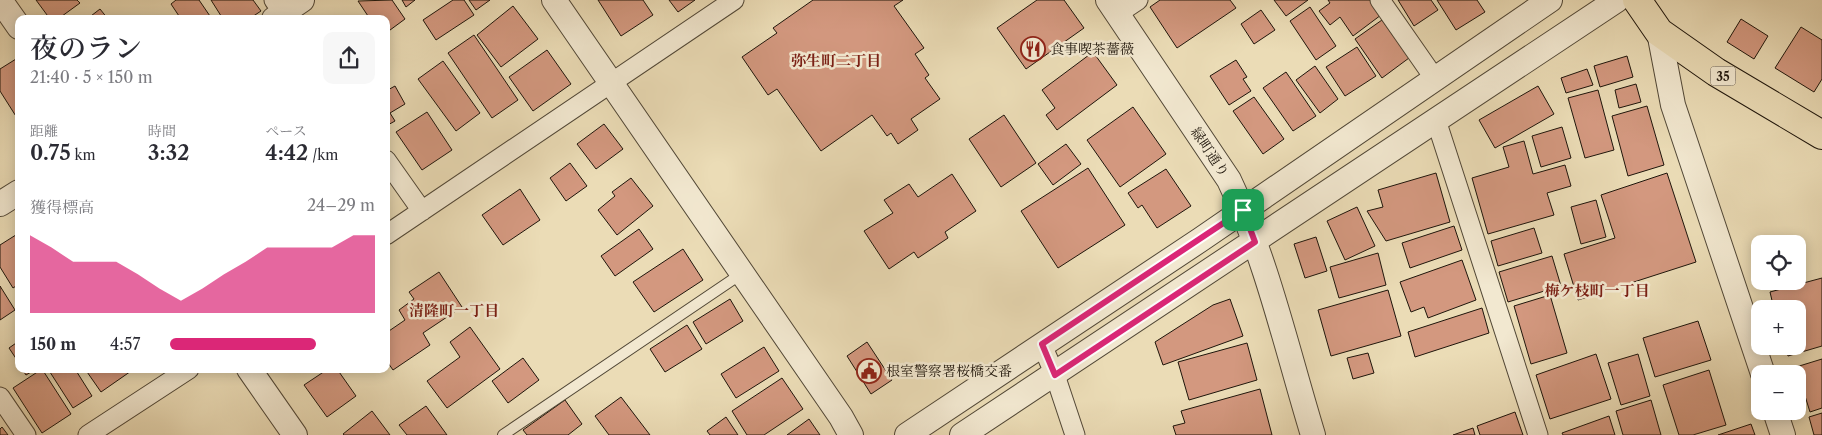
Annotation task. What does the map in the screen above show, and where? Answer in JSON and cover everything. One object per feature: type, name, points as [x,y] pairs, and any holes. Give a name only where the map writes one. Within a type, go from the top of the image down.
[{"type":"main road","name":"35","points":[[1637,0],[1658,32],[1716,72],[1822,135]]},
{"type":"street","points":[[0,0],[15,21]]},
{"type":"street","points":[[279,13],[302,0]]},
{"type":"street","points":[[554,0],[851,435]]},
{"type":"street","points":[[390,232],[734,0]]},
{"type":"street","points":[[1113,7],[1138,0]]},
{"type":"street","points":[[1380,0],[1435,79]]},
{"type":"street","points":[[907,435],[1243,210],[1550,0]]},
{"type":"street","points":[[962,435],[1255,242],[1286,218],[1617,0]]},
{"type":"street","name":"緑町通り","points":[[1113,7],[1229,180],[1255,242],[1313,435]]},
{"type":"street","points":[[1658,32],[1673,105],[1760,365]]},
{"type":"street","points":[[1436,120],[1538,435]]},
{"type":"street","points":[[390,166],[422,211]]},
{"type":"street","points":[[0,204],[15,195]]},
{"type":"street","points":[[1042,344],[1055,375],[1075,435]]},
{"type":"street","points":[[88,435],[183,373]]},
{"type":"street","points":[[252,373],[295,435]]},
{"type":"street","points":[[0,397],[26,435]]},
{"type":"street","points":[[1779,420],[1783,435]]},
{"type":"lane","points":[[503,435],[741,274]]},
{"type":"building","points":[[36,0],[77,0],[80,3],[64,15],[47,15]]},
{"type":"building","points":[[176,0],[199,0],[209,15],[178,15],[171,4]]},
{"type":"building","points":[[211,0],[253,0],[261,11],[255,15],[220,15]]},
{"type":"building","points":[[392,0],[405,19],[390,30],[390,15],[367,15],[358,1]]},
{"type":"building","points":[[402,0],[415,0],[406,7]]},
{"type":"building","points":[[453,0],[464,0],[474,15],[436,40],[423,20]]},
{"type":"building","points":[[469,0],[490,0],[476,10]]},
{"type":"building","points":[[598,0],[643,0],[653,15],[621,36]]},
{"type":"building","points":[[669,0],[695,0],[678,12]]},
{"type":"building","points":[[813,0],[903,0],[894,6],[924,48],[915,54],[929,75],[925,78],[940,99],[911,119],[918,130],[898,144],[891,133],[887,136],[872,115],[821,151],[777,89],[768,95],[742,57],[777,33],[773,28]]},
{"type":"building","name":"食事喫茶薔薇","points":[[1037,0],[1064,0],[1084,28],[1026,69],[997,28]]},
{"type":"building","points":[[1160,0],[1230,0],[1236,8],[1177,48],[1150,7]]},
{"type":"building","points":[[1274,0],[1308,0],[1286,16]]},
{"type":"building","points":[[1328,0],[1370,0],[1381,15],[1353,36],[1340,17],[1330,25],[1319,11],[1330,3]]},
{"type":"building","points":[[1398,0],[1431,0],[1438,10],[1414,26]]},
{"type":"building","points":[[1437,0],[1477,0],[1485,12],[1456,30]]},
{"type":"building","points":[[513,6],[538,39],[501,67],[477,35]]},
{"type":"building","points":[[1310,7],[1336,46],[1316,60],[1290,21]]},
{"type":"building","points":[[100,9],[105,15],[92,15]]},
{"type":"building","points":[[1261,10],[1275,30],[1254,44],[1241,24]]},
{"type":"building","points":[[1741,19],[1768,36],[1754,59],[1727,42]]},
{"type":"building","points":[[1382,20],[1409,58],[1382,78],[1355,39]]},
{"type":"building","points":[[1801,27],[1822,40],[1822,79],[1814,92],[1775,68]]},
{"type":"building","points":[[474,35],[518,100],[492,118],[448,53]]},
{"type":"building","points":[[1357,47],[1376,76],[1345,96],[1326,67]]},
{"type":"building","points":[[547,50],[571,84],[533,111],[509,77]]},
{"type":"building","points":[[1093,52],[1117,85],[1057,130],[1046,115],[1055,108],[1042,90]]},
{"type":"building","points":[[1627,56],[1633,77],[1600,87],[1594,66]]},
{"type":"building","points":[[15,60],[15,115],[0,91],[0,69]]},
{"type":"building","points":[[1236,60],[1247,77],[1243,79],[1251,91],[1229,105],[1210,76]]},
{"type":"building","points":[[443,61],[480,113],[456,131],[418,79]]},
{"type":"building","points":[[1315,66],[1338,99],[1320,113],[1296,80]]},
{"type":"building","points":[[1587,69],[1593,85],[1566,93],[1561,78]]},
{"type":"building","points":[[1286,72],[1316,116],[1293,131],[1263,88]]},
{"type":"building","points":[[1636,84],[1641,102],[1619,108],[1615,90]]},
{"type":"building","points":[[395,86],[405,104],[390,113],[390,89]]},
{"type":"building","points":[[1538,86],[1554,114],[1495,148],[1479,120]]},
{"type":"building","points":[[1598,90],[1614,150],[1585,158],[1568,98]]},
{"type":"building","points":[[1254,97],[1284,139],[1263,154],[1233,111]]},
{"type":"building","points":[[1647,106],[1664,165],[1628,176],[1612,116]]},
{"type":"building","points":[[1133,107],[1166,154],[1120,187],[1087,140]]},
{"type":"building","points":[[427,112],[452,150],[422,170],[396,132]]},
{"type":"building","points":[[390,113],[395,121],[390,124]]},
{"type":"building","points":[[1004,115],[1036,163],[1001,187],[969,139]]},
{"type":"building","points":[[604,124],[623,149],[596,169],[577,144]]},
{"type":"building","points":[[1562,127],[1571,158],[1541,167],[1532,136]]},
{"type":"building","points":[[1524,141],[1533,174],[1565,165],[1571,186],[1547,193],[1554,215],[1488,234],[1472,178],[1509,167],[1503,147]]},
{"type":"building","points":[[1066,144],[1081,164],[1053,185],[1038,164]]},
{"type":"building","points":[[570,163],[587,186],[566,201],[550,178]]},
{"type":"building","points":[[1088,168],[1125,225],[1058,268],[1021,211]]},
{"type":"building","points":[[1166,169],[1191,206],[1157,228],[1142,205],[1138,208],[1128,193]]},
{"type":"building","points":[[1436,173],[1450,222],[1386,241],[1367,211],[1383,207],[1378,190]]},
{"type":"building","points":[[1667,173],[1696,262],[1578,300],[1564,254],[1615,238],[1601,195]]},
{"type":"building","points":[[952,174],[976,211],[945,232],[948,238],[918,258],[914,252],[889,269],[864,231],[893,213],[884,200],[909,184],[918,197]]},
{"type":"building","points":[[631,178],[653,206],[617,235],[598,210],[615,196],[612,192]]},
{"type":"building","points":[[520,189],[540,220],[503,245],[482,215]]},
{"type":"building","points":[[1596,200],[1606,237],[1581,244],[1571,207]]},
{"type":"building","points":[[1357,207],[1375,246],[1345,260],[1327,221]]},
{"type":"building","points":[[1454,226],[1462,250],[1410,268],[1402,243]]},
{"type":"building","points":[[1534,228],[1542,253],[1498,266],[1491,241]]},
{"type":"building","points":[[639,229],[653,249],[615,276],[601,256]]},
{"type":"building","points":[[15,236],[15,287],[13,288],[0,267],[0,245]]},
{"type":"building","points":[[1316,237],[1327,271],[1305,278],[1294,244]]},
{"type":"building","points":[[683,249],[703,280],[654,312],[633,282]]},
{"type":"building","points":[[1378,253],[1386,285],[1339,298],[1330,267]]},
{"type":"building","points":[[1552,256],[1561,286],[1508,302],[1499,272]]},
{"type":"building","points":[[1462,260],[1476,300],[1428,318],[1424,307],[1411,312],[1400,282]]},
{"type":"building","points":[[439,272],[462,307],[423,333],[430,345],[393,370],[390,366],[390,330],[405,320],[399,310],[414,299],[409,292]]},
{"type":"building","points":[[1822,278],[1822,346],[1806,351],[1806,300],[1772,300],[1770,292],[1777,290],[1806,290],[1806,282]]},
{"type":"building","points":[[0,286],[15,310],[0,320]]},
{"type":"building","points":[[1388,290],[1401,336],[1331,356],[1318,310]]},
{"type":"building","points":[[1550,295],[1567,353],[1531,364],[1514,306]]},
{"type":"building","points":[[730,299],[743,321],[706,344],[693,322]]},
{"type":"building","points":[[1230,299],[1243,336],[1163,365],[1155,342],[1213,305]]},
{"type":"building","points":[[1482,308],[1489,333],[1415,357],[1408,332]]},
{"type":"building","points":[[1698,321],[1711,360],[1655,377],[1643,338]]},
{"type":"building","points":[[687,325],[702,349],[665,372],[650,349]]},
{"type":"building","points":[[470,327],[500,369],[447,408],[427,381],[460,357],[450,342]]},
{"type":"building","points":[[867,342],[892,380],[871,394],[847,356]]},
{"type":"building","points":[[1247,343],[1257,380],[1189,400],[1178,362]]},
{"type":"building","points":[[15,344],[15,357],[9,348]]},
{"type":"building","points":[[764,347],[779,371],[736,398],[721,374]]},
{"type":"building","points":[[1368,353],[1374,373],[1353,379],[1347,358]]},
{"type":"building","points":[[1596,354],[1611,399],[1550,419],[1536,375]]},
{"type":"building","points":[[1638,354],[1650,396],[1621,405],[1608,363]]},
{"type":"building","points":[[523,358],[539,380],[508,403],[492,381]]},
{"type":"building","points":[[1822,359],[1822,408],[1810,412],[1806,399],[1806,365],[1802,365]]},
{"type":"building","points":[[1709,370],[1726,425],[1693,435],[1679,435],[1663,385]]},
{"type":"building","points":[[36,373],[45,373],[71,414],[42,433],[13,388]]},
{"type":"building","points":[[51,373],[78,373],[92,396],[73,408]]},
{"type":"building","points":[[88,373],[128,373],[101,392]]},
{"type":"building","points":[[322,373],[340,373],[356,396],[327,417],[304,385]]},
{"type":"building","points":[[782,378],[803,409],[764,435],[747,435],[732,411]]},
{"type":"building","points":[[1260,389],[1272,435],[1176,435],[1173,426],[1185,423],[1181,411]]},
{"type":"building","points":[[621,397],[650,435],[609,435],[595,416]]},
{"type":"building","points":[[565,400],[582,424],[568,435],[527,435],[523,430]]},
{"type":"building","points":[[1651,400],[1661,435],[1623,435],[1616,411]]},
{"type":"building","points":[[426,406],[447,435],[407,435],[399,425]]},
{"type":"building","points":[[372,411],[390,435],[343,434]]},
{"type":"building","points":[[1515,412],[1523,435],[1480,435],[1477,426]]},
{"type":"building","points":[[1822,413],[1822,435],[1814,435],[1809,417]]},
{"type":"building","points":[[1609,416],[1615,435],[1563,435],[1562,433]]},
{"type":"building","points":[[726,417],[738,435],[710,435],[707,431]]},
{"type":"building","points":[[809,419],[820,435],[787,435]]},
{"type":"building","points":[[1751,424],[1755,435],[1718,435]]},
{"type":"building","points":[[2,427],[8,435],[0,435]]},
{"type":"building","points":[[1473,428],[1475,435],[1453,435]]},
{"type":"place","name":"食事喫茶薔薇","points":[[1033,49]]},
{"type":"place","name":"根室警察署桜橋交番","points":[[869,371]]},
{"type":"district","name":"弥生町二丁目","points":[[836,60]]},
{"type":"district","name":"梅ケ枝町一丁目","points":[[1597,290]]},
{"type":"district","name":"清隆町一丁目","points":[[454,310]]},
{"type":"route","points":[[1243,210],[1255,242],[1055,375],[1042,344],[1243,210]]}]
